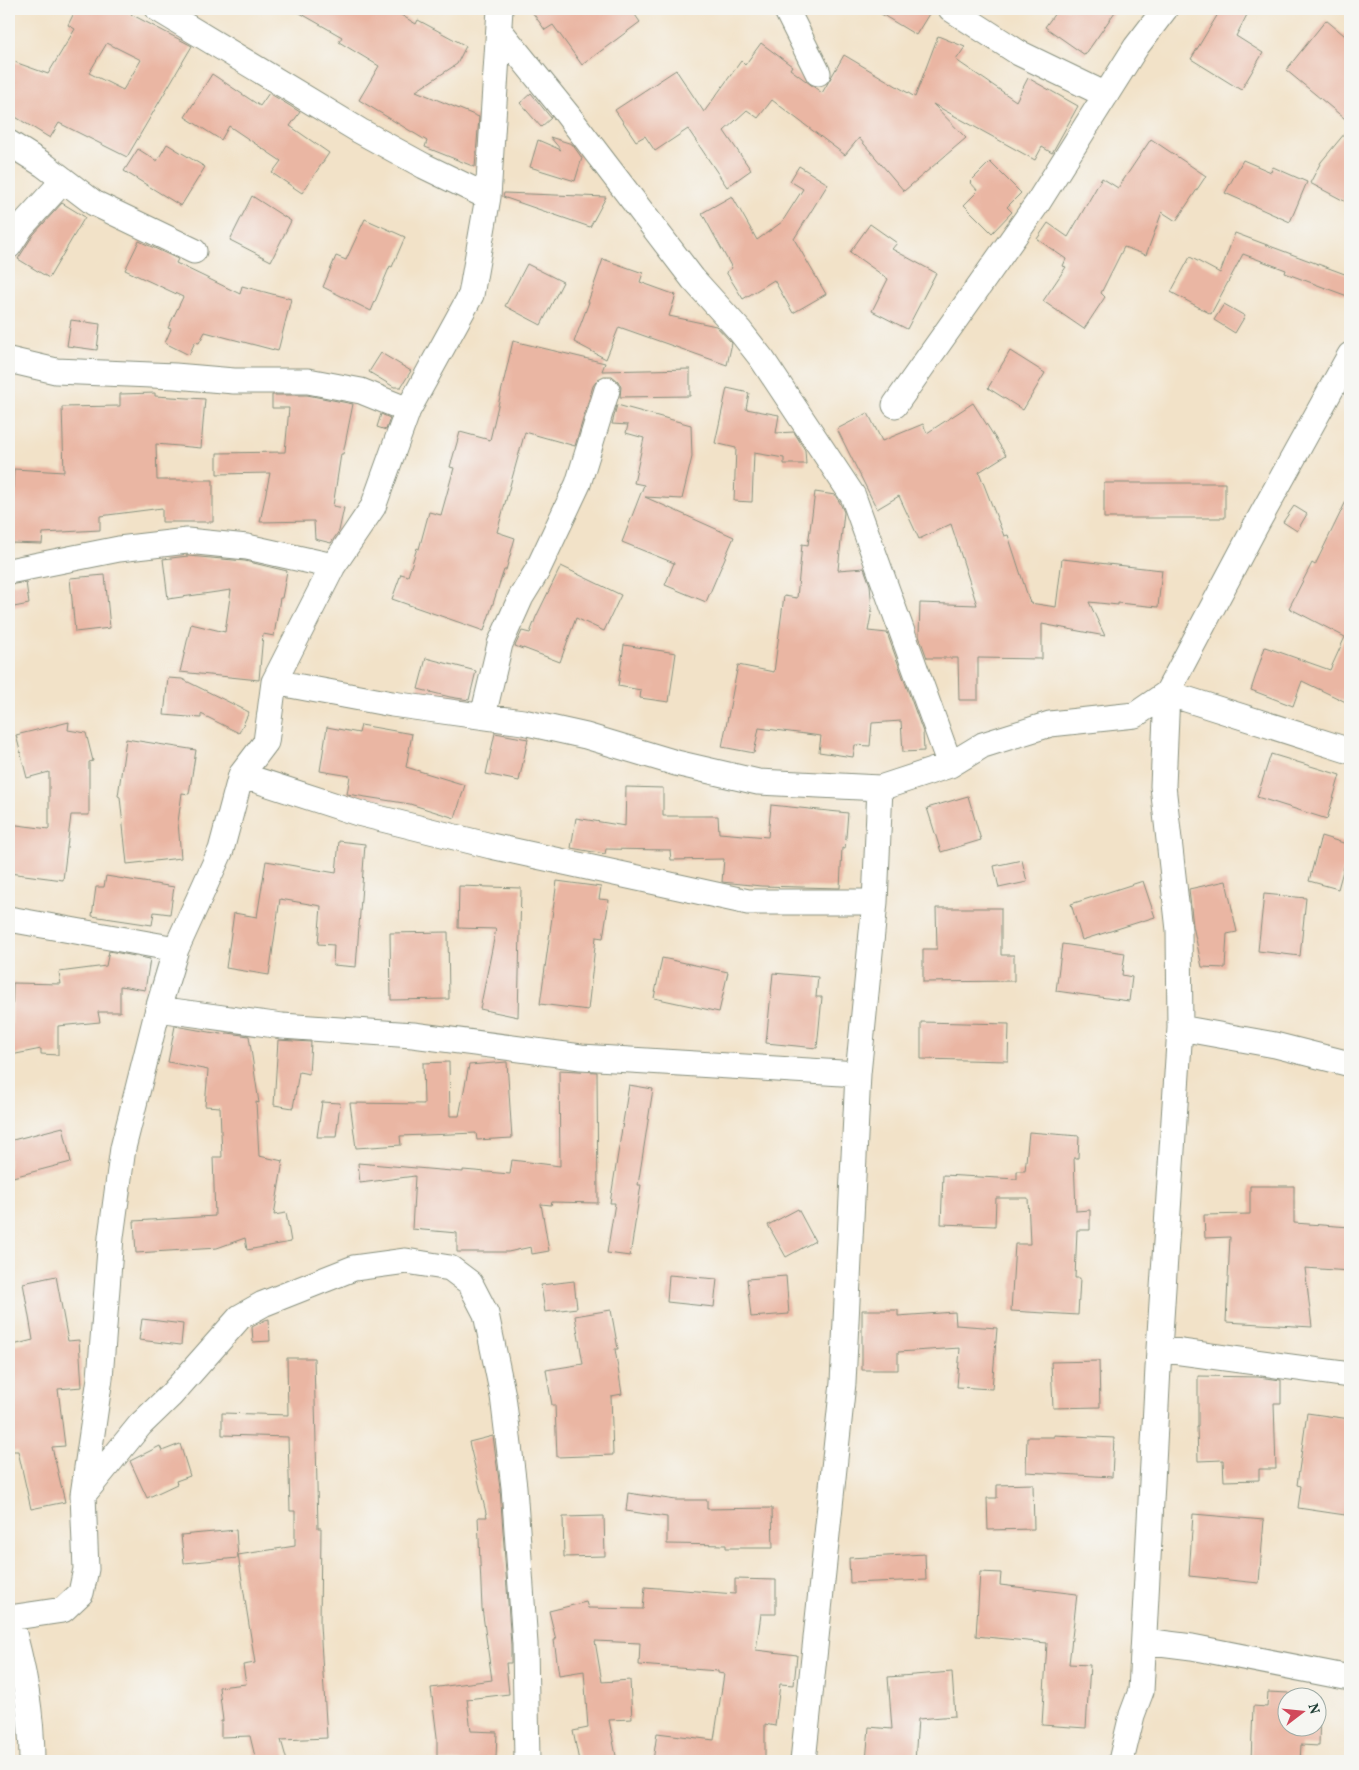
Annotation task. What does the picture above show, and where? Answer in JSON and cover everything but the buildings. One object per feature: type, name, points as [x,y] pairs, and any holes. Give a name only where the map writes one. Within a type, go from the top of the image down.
[{"type":"street","points":[[158,9],[360,131],[424,166],[488,197]]},
{"type":"street","points":[[786,9],[818,73]]},
{"type":"street","points":[[951,9],[1019,53],[1106,95]]},
{"type":"street","points":[[895,405],[1037,204],[1136,47],[1165,9]]},
{"type":"street","points":[[32,1761],[32,1734],[22,1668],[9,1617],[63,1610],[81,1593],[86,1569],[83,1495],[100,1378],[111,1237],[124,1148],[158,1009],[176,949],[221,850],[241,775],[266,742],[274,682],[333,566],[373,507],[408,410],[471,295],[488,197],[500,20]]},
{"type":"street","points":[[500,20],[566,114],[692,279],[746,338],[853,496],[950,765]]},
{"type":"street","points":[[9,143],[44,165],[94,203],[194,251]]},
{"type":"street","points":[[9,246],[22,226],[64,180]]},
{"type":"street","points":[[1121,1761],[1132,1715],[1141,1691],[1159,1349],[1180,1028],[1179,930],[1163,786],[1167,693],[1255,527],[1350,355]]},
{"type":"street","points":[[9,360],[56,372],[175,376],[234,381],[308,381],[361,391],[408,410]]},
{"type":"street","points":[[483,716],[500,644],[521,597],[537,571],[578,484],[607,390]]},
{"type":"street","points":[[9,571],[119,549],[187,541],[247,548],[333,566]]},
{"type":"street","points":[[274,682],[392,704],[523,722],[586,736],[676,763],[758,782],[880,788],[950,765],[983,746],[1050,724],[1135,715],[1167,693]]},
{"type":"street","points":[[1167,693],[1350,751]]},
{"type":"street","points":[[241,775],[358,812],[491,846],[748,902],[875,902]]},
{"type":"street","points":[[803,1761],[843,1383],[858,1074],[875,902],[880,788]]},
{"type":"street","points":[[9,919],[176,949]]},
{"type":"street","points":[[158,1009],[282,1026],[413,1035],[580,1057],[858,1074]]},
{"type":"street","points":[[1180,1028],[1275,1045],[1350,1064]]},
{"type":"street","points":[[83,1495],[140,1426],[171,1395],[240,1317],[263,1304],[354,1268],[406,1261],[450,1268],[470,1283],[486,1314],[503,1396],[514,1487],[524,1624],[527,1761]]},
{"type":"street","points":[[1159,1349],[1350,1375]]},
{"type":"street","points":[[1144,1641],[1192,1647],[1350,1678]]}]
